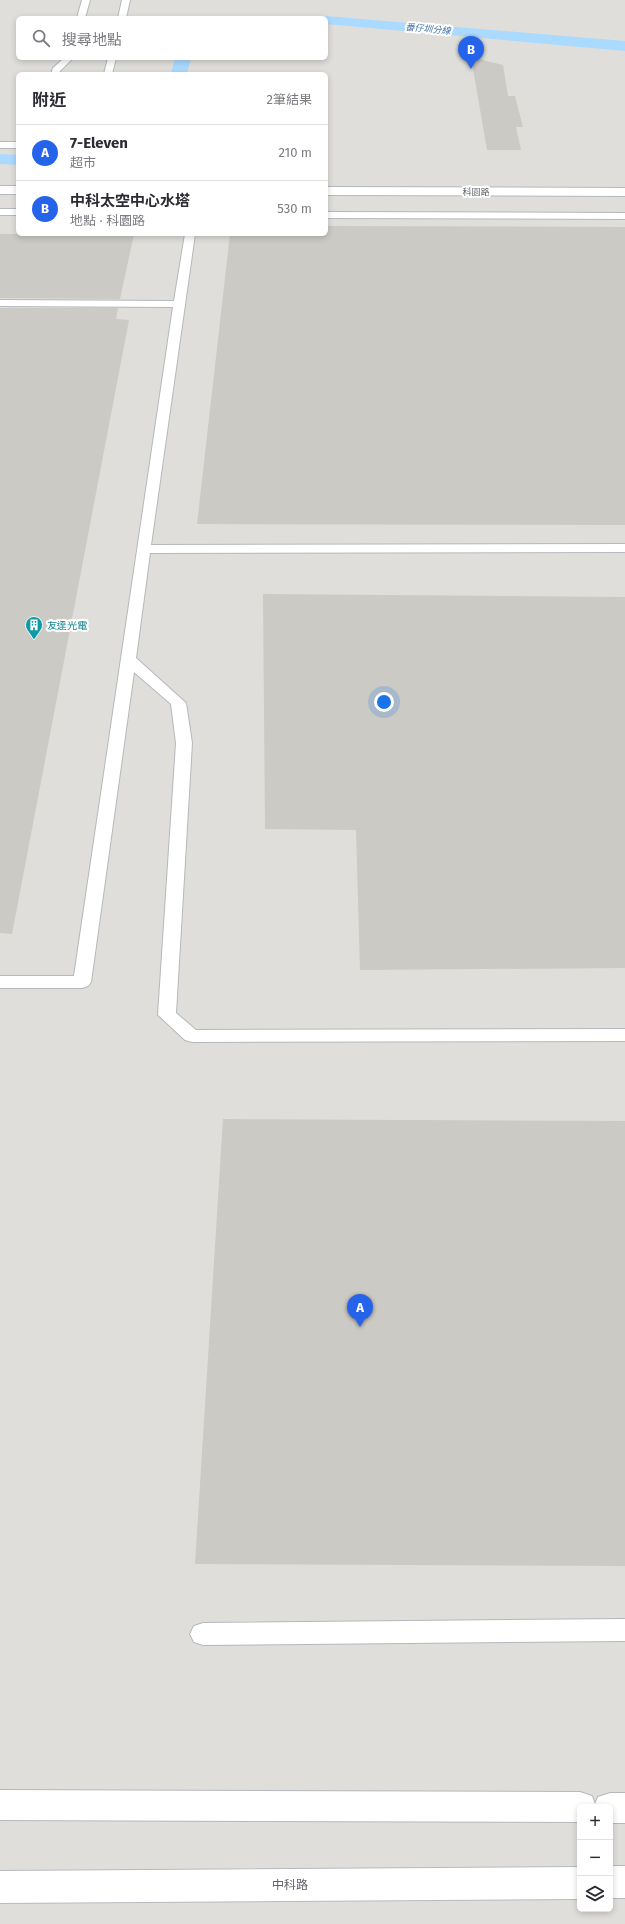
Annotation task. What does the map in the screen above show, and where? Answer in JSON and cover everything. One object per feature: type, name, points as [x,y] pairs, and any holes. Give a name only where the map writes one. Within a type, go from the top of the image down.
[{"type":"street","points":[[0,180],[16,180]]},
{"type":"street","name":"科園路","points":[[328,182],[625,182]]},
{"type":"street","points":[[0,190],[16,190]]},
{"type":"street","name":"科園路","points":[[328,191],[625,192]]},
{"type":"street","points":[[0,1805],[577,1807]]},
{"type":"street","points":[[613,1808],[625,1808]]},
{"type":"street","points":[[613,1882],[625,1882]]},
{"type":"street","name":"中科路","points":[[0,1887],[577,1883]]},
{"type":"lane","points":[[81,16],[86,0]]},
{"type":"lane","points":[[122,16],[126,0]]},
{"type":"lane","points":[[56,72],[67,60]]},
{"type":"lane","points":[[108,72],[112,60]]},
{"type":"lane","points":[[0,145],[16,145]]},
{"type":"lane","points":[[0,212],[16,212]]},
{"type":"lane","points":[[328,215],[625,216]]},
{"type":"lane","points":[[0,982],[82,982],[190,236]]},
{"type":"lane","points":[[0,303],[179,304]]},
{"type":"lane","points":[[144,549],[625,548]]},
{"type":"lane","points":[[128,659],[178,703],[184,743],[167,1015],[192,1036],[625,1035]]},
{"type":"lane","points":[[203,1634],[625,1630]]},
{"type":"shaded area","name":"友達光電","points":[[0,0],[625,0],[625,1924],[0,1924]]},
{"type":"building","points":[[471,57],[503,65],[508,96],[515,96],[523,127],[516,127],[521,150],[487,150]]},
{"type":"building","points":[[328,226],[625,227],[625,525],[197,524],[230,236],[328,236]]},
{"type":"building","points":[[0,234],[16,234],[16,236],[134,236],[120,299],[0,298]]},
{"type":"building","name":"友達光電","points":[[0,308],[118,308],[116,319],[129,320],[12,934],[0,933]]},
{"type":"building","points":[[263,594],[625,597],[625,968],[360,970],[356,830],[265,829]]},
{"type":"building","points":[[223,1119],[625,1121],[625,1566],[195,1564]]},
{"type":"waterway","name":"番仔圳分線","points":[[328,20],[625,46]]},
{"type":"waterway","name":"番仔圳分線","points":[[180,72],[182,60]]},
{"type":"waterway","name":"番仔圳分線","points":[[0,159],[16,160]]},
{"type":"place","name":"中科太空中心水塔","points":[[471,69]]},
{"type":"place","name":"友達光電","points":[[34,640]]},
{"type":"place","name":"7-Eleven","points":[[360,1327]]}]
